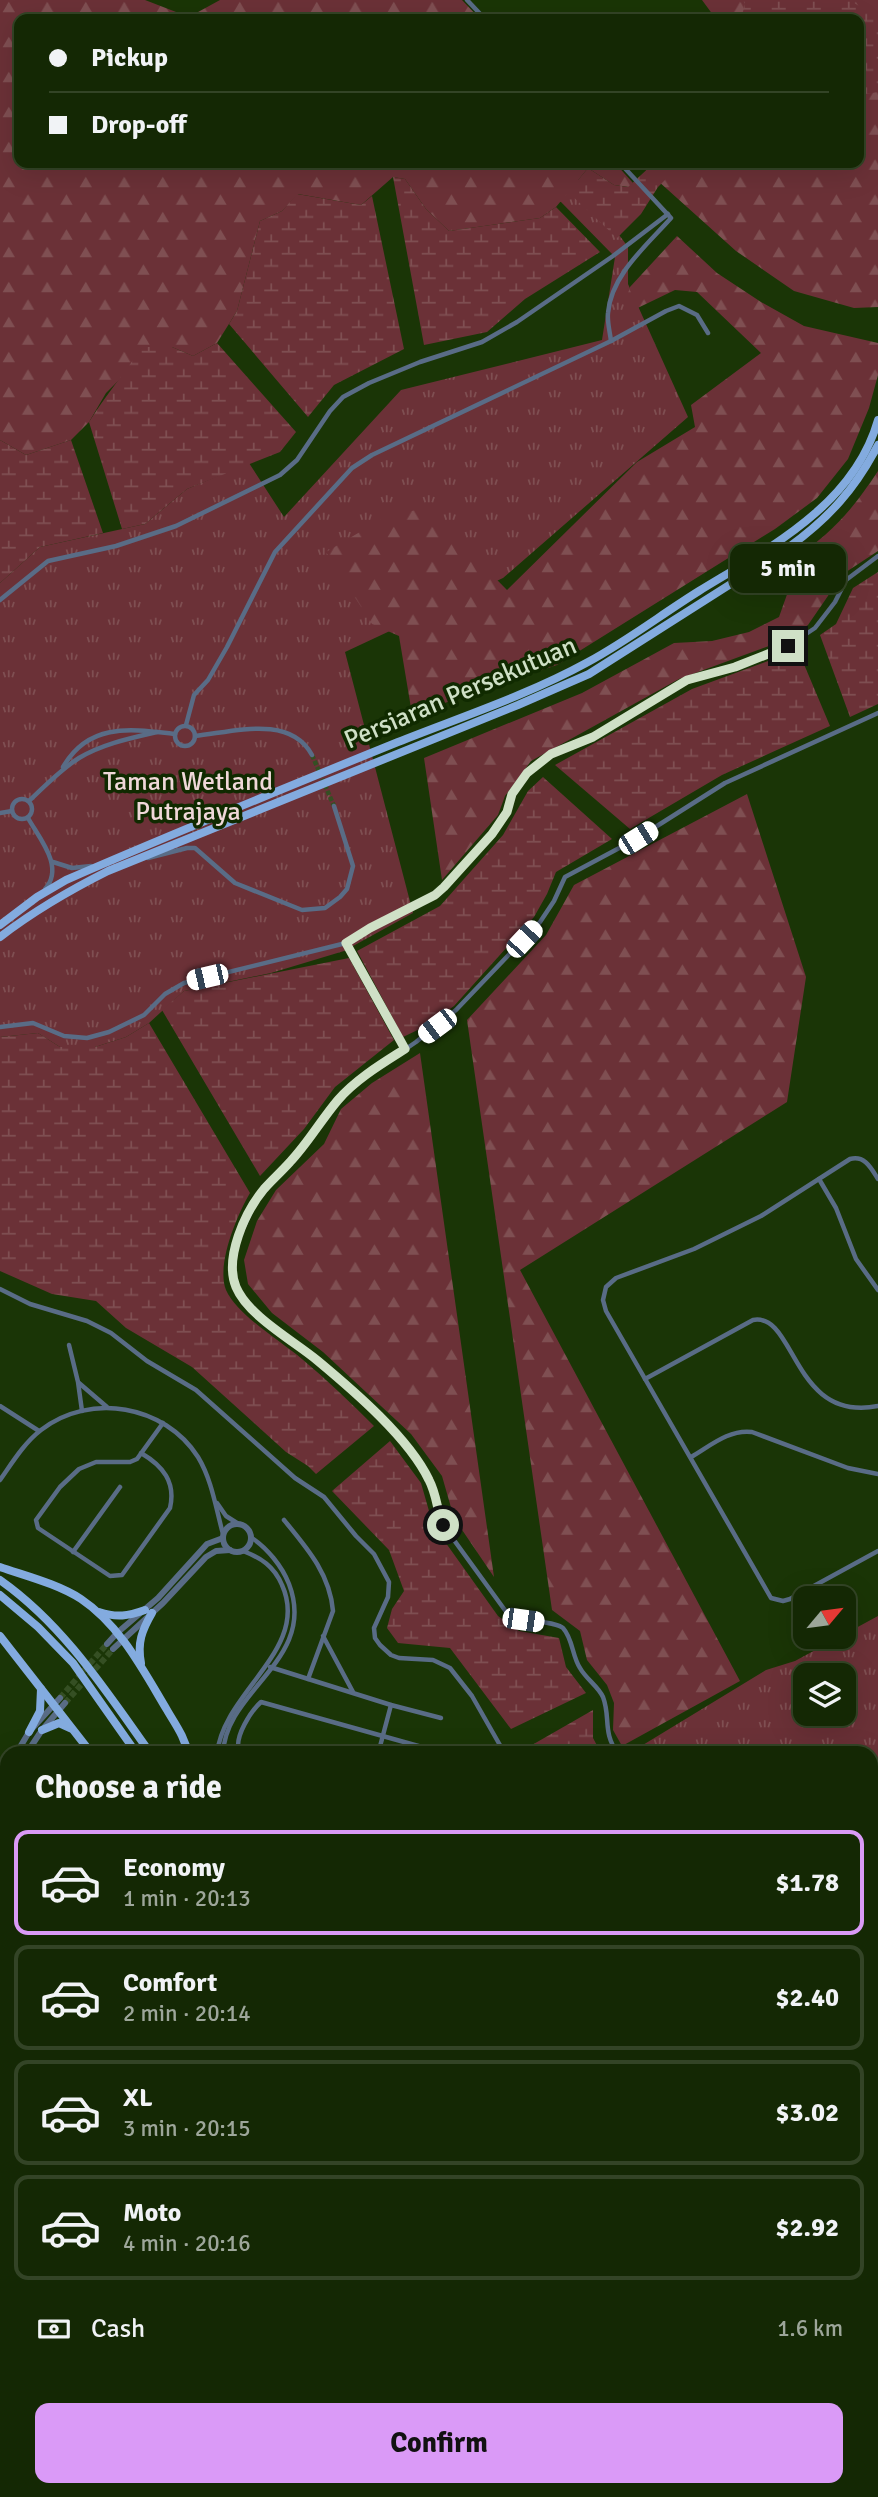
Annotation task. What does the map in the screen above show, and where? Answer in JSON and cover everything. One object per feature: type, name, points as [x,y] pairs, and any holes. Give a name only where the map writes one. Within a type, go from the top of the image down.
[{"type":"main road","name":"Persiaran Persekutuan","points":[[0,925],[37,897],[99,865],[587,663],[777,544],[810,518],[831,499],[858,465],[878,420]]},
{"type":"main road","name":"Persiaran Persekutuan","points":[[0,937],[71,890],[139,858],[589,674],[815,528],[846,497],[878,445]]},
{"type":"main road","points":[[0,1567],[70,1593],[96,1611],[142,1667],[186,1746]]},
{"type":"main road","points":[[0,1580],[44,1616],[72,1646],[145,1746]]},
{"type":"main road","points":[[0,1595],[38,1627],[73,1663],[131,1746]]},
{"type":"main road","points":[[96,1611],[113,1616],[149,1612]]},
{"type":"main road","points":[[142,1667],[139,1640],[149,1612]]},
{"type":"main road","points":[[0,1636],[41,1688],[59,1703],[86,1746]]},
{"type":"main road","points":[[29,1732],[40,1711],[41,1688]]},
{"type":"main road","points":[[42,1730],[59,1723],[76,1731]]},
{"type":"street","points":[[467,0],[480,14]]},
{"type":"street","points":[[611,341],[608,314],[613,291],[627,268],[671,218],[625,168]]},
{"type":"street","points":[[0,600],[48,561],[116,546],[176,526],[280,475],[297,460],[342,397],[419,362],[482,342],[602,264],[668,214]]},
{"type":"street","points":[[186,725],[194,695],[208,680],[227,647],[275,552],[352,468],[372,455],[679,306],[697,315],[708,332]]},
{"type":"street","points":[[0,1027],[33,1023],[64,1035],[87,1038],[109,1032],[144,1015],[165,994],[184,983],[346,943],[435,895],[444,887],[492,834],[507,812],[512,794],[527,773],[551,754],[593,737],[687,680],[735,667],[788,646],[815,628],[835,602],[846,580],[878,556]]},
{"type":"street","points":[[612,1746],[602,1696],[579,1667],[564,1630],[556,1624],[523,1620],[507,1613],[443,1525],[429,1478],[408,1447],[319,1362],[250,1308],[236,1287],[232,1265],[233,1252],[257,1199],[300,1151],[343,1094],[456,1010],[540,922],[565,877],[638,838],[725,783],[878,713]]},
{"type":"street","points":[[186,725],[194,731],[195,736],[191,744],[182,745],[178,743],[175,734],[179,727],[186,725]]},
{"type":"street","points":[[195,736],[262,728],[276,729],[302,741],[312,755]]},
{"type":"street","points":[[61,771],[71,753],[95,736],[113,731],[175,734]]},
{"type":"street","points":[[29,801],[61,771],[91,752],[157,732]]},
{"type":"street","points":[[12,811],[17,799],[26,799],[33,810],[28,818]]},
{"type":"street","points":[[139,858],[195,848],[230,881],[302,910],[318,909],[333,903],[347,889],[352,878],[353,866],[334,806]]},
{"type":"street","points":[[0,813],[12,811]]},
{"type":"street","points":[[12,811],[18,818],[28,818]]},
{"type":"street","points":[[28,818],[52,861],[50,882],[37,897]]},
{"type":"street","points":[[52,861],[72,868],[99,865]]},
{"type":"street","points":[[346,943],[405,1049]]},
{"type":"street","points":[[878,1179],[865,1161],[855,1158],[761,1216],[674,1257],[616,1278],[606,1287],[603,1300],[606,1311],[771,1598],[783,1601],[790,1599],[878,1551]]},
{"type":"street","points":[[819,1179],[836,1208],[856,1259],[878,1290]]},
{"type":"street","points":[[0,1289],[30,1304],[87,1321],[111,1333],[146,1361],[196,1390],[295,1478],[324,1497],[374,1554],[388,1582],[388,1597],[374,1628],[375,1638],[391,1655],[433,1660],[450,1668],[472,1696],[500,1746]]},
{"type":"street","points":[[645,1380],[753,1320],[761,1319],[774,1325],[802,1371],[820,1394],[845,1407],[865,1409],[878,1406]]},
{"type":"street","points":[[69,1345],[82,1411]]},
{"type":"street","points":[[78,1382],[107,1407]]},
{"type":"street","points":[[0,1406],[39,1431]]},
{"type":"street","points":[[0,1480],[39,1431],[55,1421],[82,1411],[107,1407],[129,1409],[163,1423],[188,1443],[200,1459],[214,1499],[225,1545],[230,1550]]},
{"type":"street","points":[[141,1453],[155,1461],[166,1473],[172,1488],[170,1508],[119,1577],[110,1576],[38,1528],[36,1520],[68,1477],[96,1462],[130,1462],[137,1459],[141,1453],[163,1423]]},
{"type":"street","points":[[691,1457],[734,1433],[743,1431],[848,1468],[878,1474]]},
{"type":"street","points":[[0,1468],[5,1473]]},
{"type":"street","points":[[73,1552],[120,1487]]},
{"type":"street","points":[[214,1499],[226,1516],[249,1530],[249,1546],[243,1551]]},
{"type":"street","points":[[285,1520],[316,1560],[325,1578],[333,1611],[308,1679]]},
{"type":"street","points":[[149,1612],[207,1544],[223,1536],[227,1528],[237,1523]]},
{"type":"street","points":[[219,1746],[226,1720],[291,1636],[295,1620],[294,1601],[286,1577],[262,1545],[251,1538]]},
{"type":"street","points":[[110,1646],[206,1557],[216,1551],[243,1551],[272,1567],[281,1581],[288,1601],[284,1636],[269,1666],[228,1730],[225,1746]]},
{"type":"street","points":[[323,1635],[353,1692]]},
{"type":"street","points":[[269,1666],[391,1705],[441,1717]]},
{"type":"street","points":[[238,1746],[246,1723],[261,1702],[415,1746]]},
{"type":"street","points":[[31,1746],[59,1703]]},
{"type":"street","points":[[21,1746],[29,1732],[59,1703]]},
{"type":"street","points":[[380,1746],[391,1705]]},
{"type":"green space","points":[[0,0],[145,0],[181,14],[14,14],[14,168],[588,168],[556,207],[540,218],[449,231],[426,209],[405,179],[393,177],[361,205],[298,194],[282,211],[260,221],[237,311],[217,343],[193,356],[172,347],[142,348],[124,375],[106,393],[89,422],[71,440],[26,455],[0,440]]},
{"type":"green space","points":[[220,0],[462,0],[475,14],[194,14]]},
{"type":"green space","points":[[702,0],[878,0],[878,307],[854,308],[794,291],[736,251],[644,168],[864,168],[864,14],[712,14]]},
{"type":"green space","points":[[743,0],[850,0],[878,19],[878,92],[864,94],[864,14],[742,14],[745,4]]},
{"type":"green space","name":"Taman Wetland Putrajaya","points":[[550,168],[570,168],[628,247],[628,284],[688,417],[503,578],[345,652],[413,913],[344,951],[271,973],[184,991],[149,1023],[126,1037],[95,1047],[60,1047],[38,1033],[0,1037],[0,583],[40,547],[145,524],[187,489],[249,463],[284,517],[401,390],[602,340],[615,257],[561,202],[481,189]]},
{"type":"green space","points":[[588,168],[620,168],[633,183],[629,187],[614,185]]},
{"type":"green space","points":[[588,168],[614,185],[628,187],[649,168],[677,168],[658,187],[641,214],[617,238],[568,192]]},
{"type":"green space","points":[[393,177],[405,179],[426,209],[449,231],[540,218],[556,207],[600,252],[525,299],[487,332],[424,345]]},
{"type":"green space","points":[[297,194],[361,205],[372,196],[404,349],[334,385],[308,417],[229,324],[237,311],[260,221],[282,211]]},
{"type":"green space","points":[[677,236],[717,273],[804,326],[878,343],[878,375],[869,408],[848,459],[817,498],[775,529],[557,665],[412,714],[399,636],[372,624],[326,552],[387,516],[426,508],[507,590],[637,462],[695,427],[691,405],[761,353],[697,292],[675,290],[621,316],[630,287]]},
{"type":"green space","points":[[217,343],[296,432],[280,452],[187,489],[145,524],[122,529],[89,422],[142,347],[172,347],[193,356]]},
{"type":"green space","points":[[0,440],[26,455],[71,440],[103,533],[40,547],[0,583]]},
{"type":"green space","points":[[878,471],[878,551],[843,574],[808,625],[780,642],[679,679],[531,761],[505,796],[498,815],[442,880],[424,758],[582,693],[674,643],[712,641],[749,632],[779,617],[790,586],[791,561],[840,521]]},
{"type":"green space","points":[[878,572],[878,704],[850,717],[820,635],[836,624],[853,588]]},
{"type":"green space","points":[[798,650],[830,726],[722,775],[630,829],[555,765],[692,689]]},
{"type":"green space","points":[[543,777],[612,839],[556,872],[534,917],[454,1006],[428,1025],[403,1037],[357,951],[440,906],[503,835],[528,791]]},
{"type":"green space","points":[[747,794],[806,977],[787,1102],[520,1270],[740,1681],[622,1746],[613,1730],[614,1703],[607,1685],[587,1660],[580,1631],[552,1610],[467,1020],[546,935],[574,885]]},
{"type":"green space","points":[[349,958],[394,1040],[335,1087],[304,1129],[260,1176],[162,1010],[184,991]]},
{"type":"green space","points":[[149,1023],[250,1193],[229,1240],[224,1267],[226,1290],[240,1309],[311,1367],[374,1426],[316,1474],[286,1452],[192,1367],[126,1328],[96,1301],[52,1294],[0,1271],[0,1037],[38,1033],[60,1047],[95,1047],[126,1037]]},
{"type":"green space","points":[[420,1053],[494,1577],[454,1518],[442,1476],[411,1434],[323,1352],[272,1313],[248,1284],[244,1260],[257,1221],[276,1190],[324,1144],[341,1109],[372,1083]]},
{"type":"green space","points":[[390,1441],[421,1483],[433,1525],[498,1616],[519,1631],[559,1638],[566,1667],[586,1693],[511,1729],[450,1648],[398,1643],[387,1628],[392,1609],[404,1591],[389,1550],[332,1491]]},
{"type":"green space","points":[[878,1616],[878,1746],[641,1746],[766,1670],[795,1661],[817,1649],[856,1649],[856,1628]]},
{"type":"green space","points":[[593,1710],[593,1738],[597,1746],[530,1746]]},
{"type":"tunnel","points":[[312,755],[334,806]]},
{"type":"tunnel","points":[[60,1698],[107,1644]]},
{"type":"tunnel","points":[[65,1703],[113,1649]]},
{"type":"route","points":[[443,1525],[429,1478],[408,1447],[319,1362],[250,1308],[236,1287],[233,1276],[233,1252],[251,1209],[264,1189],[300,1151],[343,1094],[405,1049],[346,943],[435,895],[452,880],[492,834],[507,812],[512,794],[527,773],[551,754],[593,737],[687,680],[735,667],[788,646]]}]
